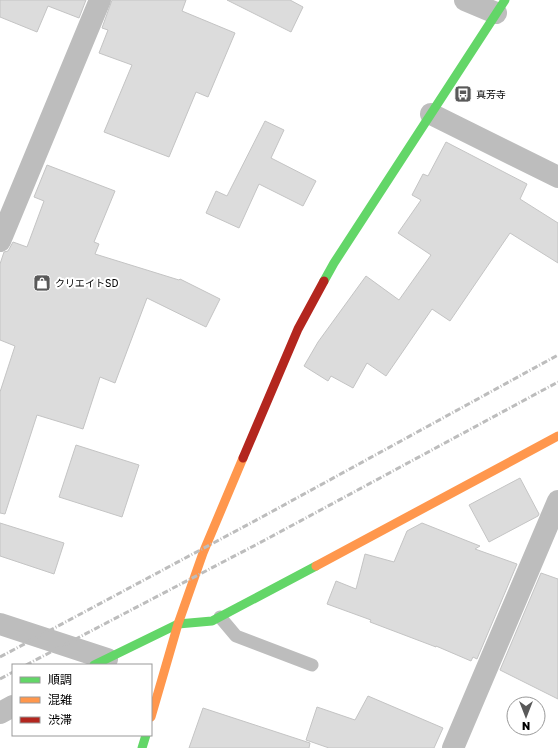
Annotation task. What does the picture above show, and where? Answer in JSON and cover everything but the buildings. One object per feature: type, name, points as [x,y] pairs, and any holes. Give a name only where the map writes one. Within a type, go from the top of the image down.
[{"type":"street","points":[[0,241],[100,0]]},
{"type":"street","points":[[152,714],[178,624],[203,553],[298,329],[334,263],[500,7],[465,0]]},
{"type":"street","points":[[431,114],[558,177]]},
{"type":"street","points":[[0,624],[100,662],[178,624],[212,621],[558,436]]},
{"type":"street","points":[[453,748],[552,531],[558,501]]},
{"type":"street","points":[[0,713],[12,707]]},
{"type":"street","points":[[142,748],[146,736]]},
{"type":"lane","points":[[220,617],[236,636],[312,665]]},
{"type":"railway","points":[[0,657],[262,517],[558,355]]},
{"type":"railway","points":[[28,664],[265,540],[558,382]]},
{"type":"railway","points":[[0,679],[12,673]]},
{"type":"traffic: fast","points":[[324,281],[334,263],[505,0]]},
{"type":"traffic: fast","points":[[96,664],[178,624],[212,621],[316,566]]},
{"type":"traffic: fast","points":[[142,748],[146,736]]},
{"type":"traffic: slow","points":[[316,566],[558,436]]},
{"type":"traffic: slow","points":[[152,714],[178,624],[203,553],[243,458]]},
{"type":"traffic: jam","points":[[243,458],[298,329],[324,281]]},
{"type":"place","name":"真芳寺","points":[[463,94]]},
{"type":"place","name":"クリエイトSD","points":[[42,283]]}]
